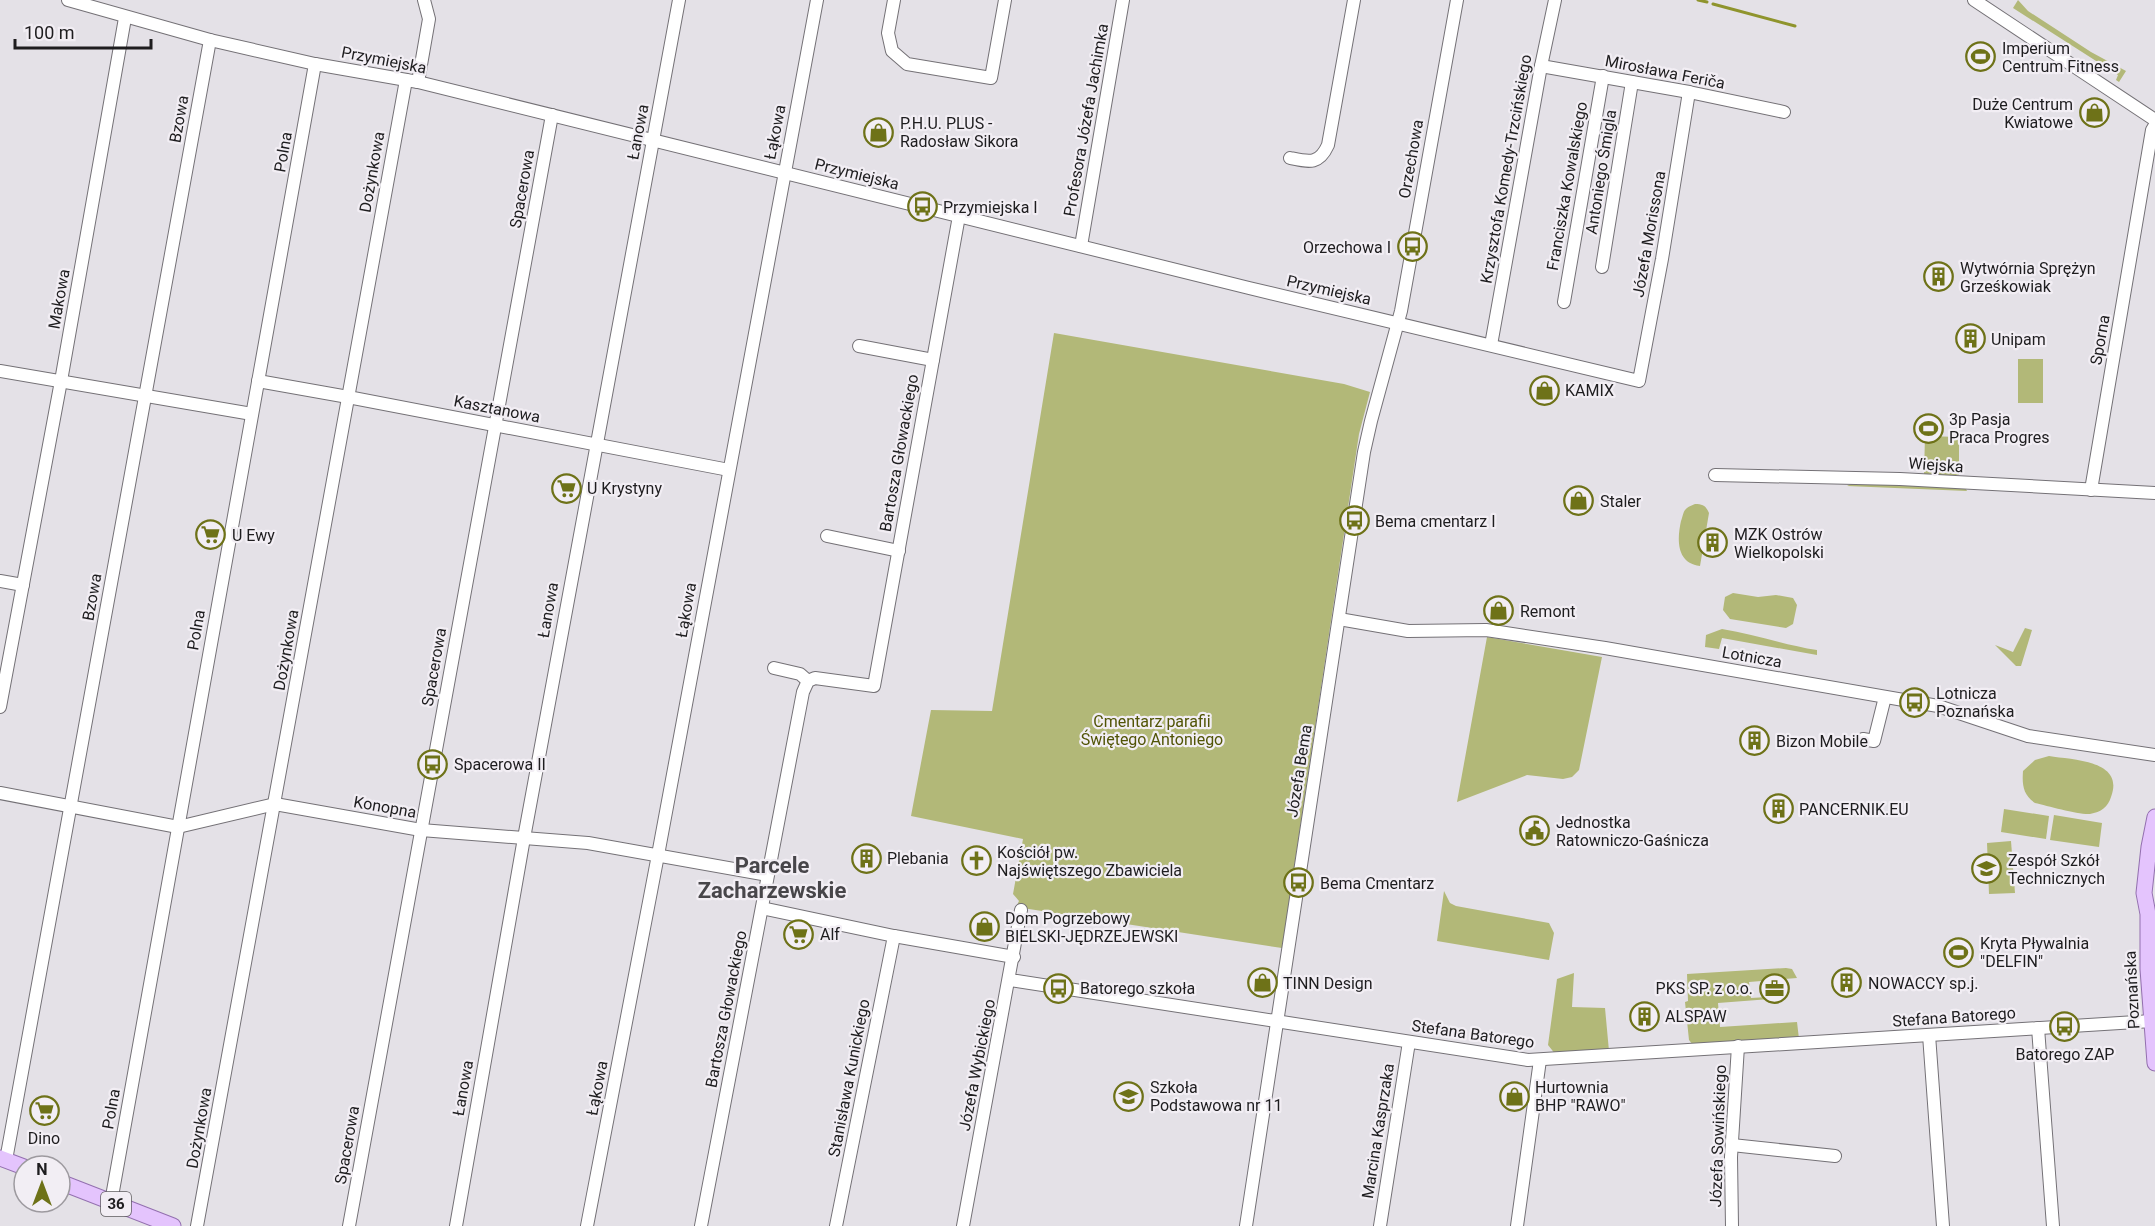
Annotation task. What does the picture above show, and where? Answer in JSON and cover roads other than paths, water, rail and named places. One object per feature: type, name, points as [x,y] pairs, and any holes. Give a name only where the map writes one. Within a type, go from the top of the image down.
[{"type":"main road","name":"Poznańska","points":[[2155,817],[2144,893],[2148,914],[2148,969],[2155,1063]]},
{"type":"main road","name":"Poznańska","points":[[2148,914],[2155,866]]},
{"type":"main road","name":"36","points":[[72,1187],[173,1226]]},
{"type":"street","name":"Przymiejska","points":[[68,0],[125,18],[210,40],[315,64],[412,81],[552,114],[784,174],[1639,381]]},
{"type":"street","name":"Dożynkowa","points":[[197,1226],[348,397],[412,81],[429,19],[424,0]]},
{"type":"street","name":"Łanowa","points":[[456,1226],[595,445],[678,0]]},
{"type":"street","name":"Łąkowa","points":[[587,1226],[817,0]]},
{"type":"street","points":[[894,0],[888,33],[892,51],[907,64],[991,78],[1005,0]]},
{"type":"street","name":"Profesora Józefa Jachimka","points":[[1081,246],[1123,0]]},
{"type":"street","points":[[1290,158],[1311,161],[1317,159],[1322,156],[1328,145],[1354,0]]},
{"type":"street","name":"Orzechowa","points":[[1398,324],[1457,0]]},
{"type":"street","name":"Krzysztofa Komedy-Trzcińskiego","points":[[1491,345],[1540,66],[1555,0]]},
{"type":"street","points":[[1974,0],[2155,120]]},
{"type":"street","name":"Makowa","points":[[0,707],[61,381],[125,18]]},
{"type":"street","name":"Bzowa","points":[[3,1159],[71,806],[210,40]]},
{"type":"street","name":"Polna","points":[[111,1202],[315,64]]},
{"type":"street","name":"Mirosława Feriča","points":[[1540,66],[1689,92],[1784,112]]},
{"type":"street","name":"Franciszka Kowalskiego","points":[[1564,302],[1603,76]]},
{"type":"street","name":"Antoniego Śmigla","points":[[1602,267],[1632,82]]},
{"type":"street","name":"Józefa Morissona","points":[[1639,381],[1662,259],[1689,92]]},
{"type":"street","name":"Spacerowa","points":[[350,1226],[552,114]]},
{"type":"street","name":"Sporna","points":[[2091,490],[2152,130],[2155,125]]},
{"type":"street","name":"Bartosza Głowackiego","points":[[701,1226],[801,703],[808,681],[815,678],[874,686],[959,216]]},
{"type":"street","name":"Józefa Bema","points":[[1246,1226],[1366,441],[1398,324]]},
{"type":"street","name":"Bartosza Głowackiego","points":[[859,346],[933,360]]},
{"type":"street","points":[[0,370],[252,414]]},
{"type":"street","name":"Kasztanowa","points":[[258,381],[729,470]]},
{"type":"street","name":"Wiejska","points":[[1715,475],[1900,479],[2155,493]]},
{"type":"street","name":"Bartosza Głowackiego","points":[[827,536],[899,551]]},
{"type":"street","points":[[0,581],[23,585]]},
{"type":"street","name":"Lotnicza","points":[[1339,619],[1408,631],[1473,629],[1518,634],[1938,706],[2028,736],[2155,755]]},
{"type":"street","points":[[774,668],[800,674],[808,681]]},
{"type":"street","points":[[1863,739],[1874,741],[1885,697]]},
{"type":"street","name":"Konopna","points":[[0,793],[178,827],[275,804],[421,830],[588,843],[768,875]]},
{"type":"street","points":[[762,908],[894,936],[1014,957]]},
{"type":"street","name":"Józefa Wybickiego","points":[[963,1226],[1010,980],[1021,910]]},
{"type":"street","name":"Stanisława Kunickiego","points":[[836,1226],[894,936]]},
{"type":"street","name":"Stefana Batorego","points":[[1010,980],[1528,1060],[2152,1021]]},
{"type":"street","points":[[2038,1028],[2053,1226]]},
{"type":"street","points":[[1929,1035],[1943,1226]]},
{"type":"street","name":"Marcina Kasprzaka","points":[[1380,1226],[1409,1042]]},
{"type":"street","name":"Józefa Sowińskiego","points":[[1731,1226],[1732,1145],[1738,1046]]},
{"type":"street","points":[[1517,1226],[1540,1060]]},
{"type":"street","points":[[1732,1145],[1835,1156]]},
{"type":"waterway","points":[[1698,0],[1707,2]]},
{"type":"waterway","points":[[1713,4],[1795,26]]},
{"type":"place","name":"Imperium Centrum Fitness","points":[[1981,57]]},
{"type":"place","name":"Duże Centrum Kwiatowe","points":[[2094,113]]},
{"type":"place","name":"P.H.U. PLUS - Radosław Sikora","points":[[879,132]]},
{"type":"place","name":"Przymiejska I","points":[[922,207]]},
{"type":"place","name":"Orzechowa I","points":[[1412,247]]},
{"type":"place","name":"Wytwórnia Sprężyn Grześkowiak","points":[[1939,277]]},
{"type":"place","name":"Unipam","points":[[1970,339]]},
{"type":"place","name":"KAMIX","points":[[1544,390]]},
{"type":"place","name":"3p Pasja Praca Progres","points":[[1928,428]]},
{"type":"place","name":"U Krystyny","points":[[566,488]]},
{"type":"place","name":"Staler","points":[[1579,501]]},
{"type":"place","name":"Bema cmentarz I","points":[[1354,521]]},
{"type":"place","name":"U Ewy","points":[[211,535]]},
{"type":"place","name":"MZK Ostrów Wielkopolski","points":[[1713,543]]},
{"type":"place","name":"Remont","points":[[1499,611]]},
{"type":"place","name":"Lotnicza Poznańska","points":[[1915,702]]},
{"type":"place","name":"Bizon Mobile","points":[[1755,741]]},
{"type":"place","name":"Spacerowa II","points":[[433,764]]},
{"type":"place","name":"PANCERNIK.EU","points":[[1778,809]]},
{"type":"place","name":"Jednostka Ratowniczo-Gaśnicza","points":[[1535,831]]},
{"type":"place","name":"Plebania","points":[[866,858]]},
{"type":"place","name":"Kościół pw. Najświętszego Zbawiciela","points":[[976,861]]},
{"type":"place","name":"Zespół Szkół Technicznych","points":[[1987,869]]},
{"type":"place","name":"Bema Cmentarz","points":[[1299,883]]},
{"type":"place","name":"Dom Pogrzebowy BIELSKI-JĘDRZEJEWSKI","points":[[984,927]]},
{"type":"place","name":"Alf","points":[[799,934]]},
{"type":"place","name":"Kryta Pływalnia \"DELFIN\"","points":[[1959,952]]},
{"type":"place","name":"TINN Design","points":[[1262,983]]},
{"type":"place","name":"NOWACCY sp.j.","points":[[1847,983]]},
{"type":"place","name":"Batorego szkoła","points":[[1059,988]]},
{"type":"place","name":"PKS SP. z o.o.","points":[[1774,988]]},
{"type":"place","name":"ALSPAW","points":[[1644,1016]]},
{"type":"place","name":"Batorego ZAP","points":[[2065,1026]]},
{"type":"place","name":"Szkoła Podstawowa nr 11","points":[[1129,1096]]},
{"type":"place","name":"Hurtownia BHP \"RAWO\"","points":[[1514,1096]]},
{"type":"place","name":"Dino","points":[[44,1110]]},
{"type":"district","name":"Parcele Zacharzewskie","points":[[772,878]]},
{"type":"park label","name":"Cmentarz parafii Świętego Antoniego","points":[[1152,730]]}]
